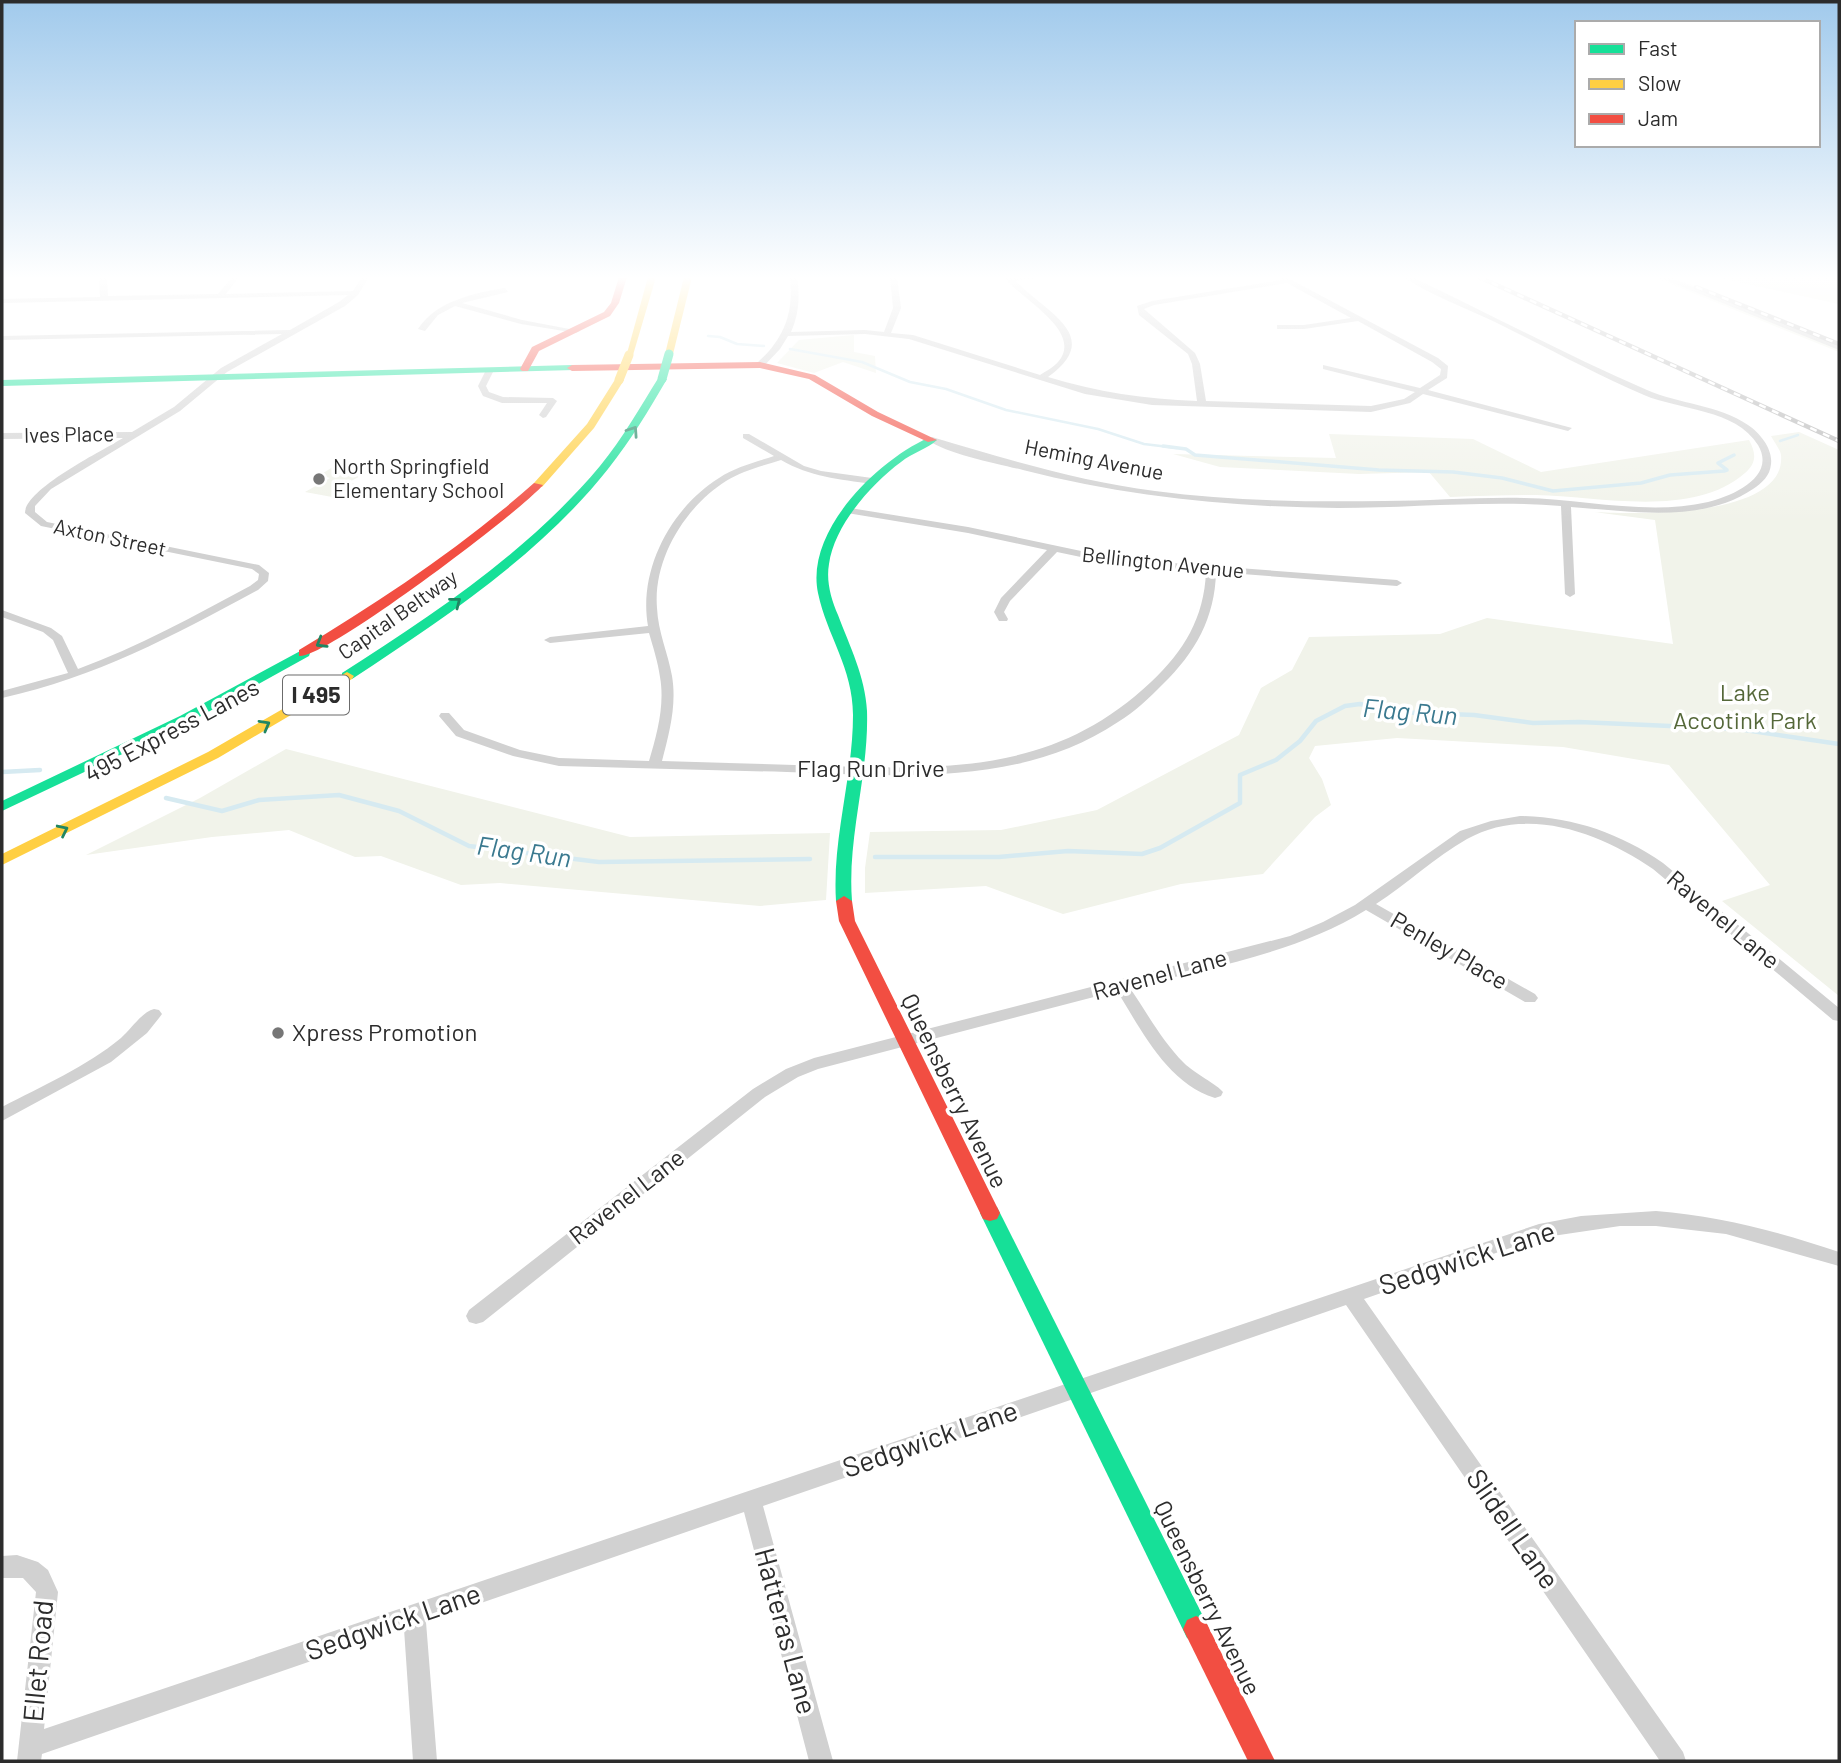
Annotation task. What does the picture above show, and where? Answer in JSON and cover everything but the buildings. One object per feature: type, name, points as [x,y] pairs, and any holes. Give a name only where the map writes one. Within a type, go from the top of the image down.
[{"type":"main road","points":[[525,369],[530,359]]},
{"type":"main road","name":"Capital Beltway","points":[[2,807],[174,724],[351,624],[406,589],[494,523],[568,452],[601,411],[627,359]]},
{"type":"main road","name":"Capital Beltway","points":[[2,860],[184,769],[376,659],[446,610],[506,563],[595,478],[635,429],[662,379],[668,359]]},
{"type":"main road","name":"Heming Avenue","points":[[2,383],[760,365],[812,377],[875,414],[932,440]]},
{"type":"main road","name":"Queensberry Avenue","points":[[932,440],[894,457],[872,481],[828,544],[821,576],[826,606],[845,648],[858,689],[860,730],[842,869],[842,901],[855,942],[1262,1761]]},
{"type":"main road","name":"495 Express Lanes","points":[[164,747],[295,675],[424,591],[497,533],[568,452]]},
{"type":"main road","name":"495 Express Lanes","points":[[2,842],[185,753],[321,676],[493,559],[595,478]]},
{"type":"street","name":"Axton Street","points":[[75,675],[152,642],[254,588],[264,577],[255,567],[53,527],[34,519],[29,510],[38,495],[177,409],[213,378],[246,359]]},
{"type":"street","points":[[760,365],[765,359]]},
{"type":"street","points":[[983,359],[1113,397],[1202,404],[1371,409],[1402,403],[1444,376],[1443,366],[1431,359]]},
{"type":"street","points":[[1041,377],[1066,359]]},
{"type":"street","points":[[1194,359],[1202,404]]},
{"type":"street","name":"Heming Avenue","points":[[932,440],[1050,475],[1116,488],[1196,499],[1321,506],[1525,501],[1648,509],[1698,505],[1725,499],[1744,491],[1762,477],[1768,465],[1766,452],[1759,439],[1737,424],[1651,395],[1577,359]]},
{"type":"street","points":[[1326,367],[1569,428]]},
{"type":"street","points":[[490,370],[482,386],[486,394],[502,400],[553,401],[543,415]]},
{"type":"street","name":"Ives Place","points":[[2,436],[137,435]]},
{"type":"street","points":[[746,436],[813,472],[872,481]]},
{"type":"street","points":[[654,765],[666,720],[668,698],[666,676],[653,629],[651,600],[656,569],[666,543],[683,517],[709,489],[723,479],[781,457]]},
{"type":"street","points":[[1566,504],[1570,594]]},
{"type":"street","name":"Bellington Avenue","points":[[850,511],[924,522],[1119,562],[1397,583]]},
{"type":"street","points":[[1003,619],[999,612],[1005,600],[1054,549]]},
{"type":"street","name":"Flag Run Drive","points":[[445,716],[460,733],[532,757],[580,764],[926,772],[985,766],[1040,754],[1100,729],[1135,704],[1168,673],[1189,648],[1209,607],[1211,570]]},
{"type":"street","points":[[2,613],[47,630],[58,638],[75,675],[2,694]]},
{"type":"street","points":[[550,640],[653,629]]},
{"type":"street","name":"Ravenel Lane","points":[[476,1316],[774,1083],[814,1064],[1295,940],[1335,923],[1367,905],[1464,835],[1487,825],[1536,821],[1582,828],[1617,841],[1647,858],[1839,1016]]},
{"type":"street","name":"Penley Place","points":[[1367,905],[1530,998]]},
{"type":"street","points":[[1121,985],[1176,1065],[1190,1079],[1214,1092]]},
{"type":"street","points":[[2,1115],[107,1055],[143,1030],[154,1014]]},
{"type":"street","name":"Sedgwick Lane","points":[[29,1754],[414,1615],[1539,1231],[1585,1221],[1630,1217],[1710,1223],[1753,1232],[1839,1259]]},
{"type":"street","name":"Slidell Lane","points":[[1351,1296],[1674,1761]]},
{"type":"street","name":"Hatteras Lane","points":[[751,1500],[821,1761]]},
{"type":"street","name":"Ellet Road","points":[[2,1567],[24,1566],[36,1572],[43,1579],[47,1592],[29,1754]]},
{"type":"street","points":[[414,1615],[425,1761]]},
{"type":"green space","points":[[781,359],[875,359],[876,373],[843,362],[814,373],[777,363]]},
{"type":"green space","name":"Lake Accotink Park","points":[[1799,432],[1839,450],[1839,996],[1722,901],[1770,885],[1669,765],[1563,747],[1397,738],[1315,746],[1309,758],[1322,779],[1331,805],[1315,817],[1263,874],[1181,884],[1063,914],[986,886],[865,893],[870,832],[1001,830],[1097,810],[1239,735],[1261,688],[1292,670],[1309,637],[1440,634],[1487,618],[1673,644],[1655,520],[1594,512],[1671,512],[1734,502],[1760,491],[1776,476],[1781,455],[1771,436]]},
{"type":"green space","points":[[1329,434],[1473,439],[1541,472],[1749,440],[1754,458],[1745,473],[1724,487],[1699,496],[1644,502],[1536,495],[1450,497],[1429,472],[1359,474],[1220,467],[1173,454],[1336,458]]},
{"type":"green space","points":[[344,460],[378,467],[351,481],[342,479],[362,487],[343,499],[305,492],[330,478],[320,475]]},
{"type":"green space","points":[[286,749],[630,837],[830,833],[826,900],[760,906],[500,883],[461,885],[381,856],[355,857],[289,830],[212,837],[86,855],[200,798]]},
{"type":"waterway","points":[[847,359],[862,362],[910,382],[946,389],[1006,410],[1098,429],[1144,444],[1177,448]]},
{"type":"waterway","points":[[1780,441],[1798,435]]},
{"type":"waterway","points":[[1163,446],[1186,449],[1195,455],[1379,470],[1453,472],[1502,478],[1553,491],[1641,483],[1670,475],[1724,471],[1727,470],[1718,463],[1734,455]]},
{"type":"waterway","name":"Flag Run","points":[[875,857],[999,857],[1068,851],[1142,854],[1160,848],[1240,803],[1240,775],[1276,760],[1300,741],[1316,721],[1345,706],[1360,704],[1395,712],[1474,715],[1533,723],[1579,722],[1738,729],[1839,744]]},
{"type":"waterway","name":"Flag Run","points":[[2,772],[40,770]]},
{"type":"waterway","name":"Flag Run","points":[[166,798],[222,811],[259,800],[339,795],[399,811],[469,846],[599,862],[810,859]]},
{"type":"railway","points":[[1660,359],[1839,441]]},
{"type":"traffic: fast","points":[[662,379],[668,359]]},
{"type":"traffic: fast","points":[[2,383],[572,368]]},
{"type":"traffic: fast","points":[[347,676],[482,583],[566,509],[603,468],[636,425],[662,379]]},
{"type":"traffic: fast","points":[[844,901],[843,856],[859,744],[860,705],[851,662],[824,593],[822,567],[825,553],[834,535],[869,486],[897,460],[932,440]]},
{"type":"traffic: fast","points":[[2,807],[185,719],[304,653]]},
{"type":"traffic: fast","points":[[990,1213],[1196,1629]]},
{"type":"traffic: slow","points":[[619,380],[627,359]]},
{"type":"traffic: slow","points":[[538,485],[591,426],[619,380]]},
{"type":"traffic: slow","points":[[2,860],[213,755],[347,676]]},
{"type":"traffic: jam","points":[[525,369],[530,359]]},
{"type":"traffic: jam","points":[[572,368],[760,365],[812,377],[875,414],[932,440]]},
{"type":"traffic: jam","points":[[304,653],[426,575],[483,532],[538,485]]},
{"type":"traffic: jam","points":[[844,901],[847,921],[990,1213]]},
{"type":"traffic: jam","points":[[1196,1629],[1262,1761]]},
{"type":"place","name":"North Springfield Elementary School","points":[[319,479]]},
{"type":"place","name":"Xpress Promotion","points":[[278,1033]]}]
